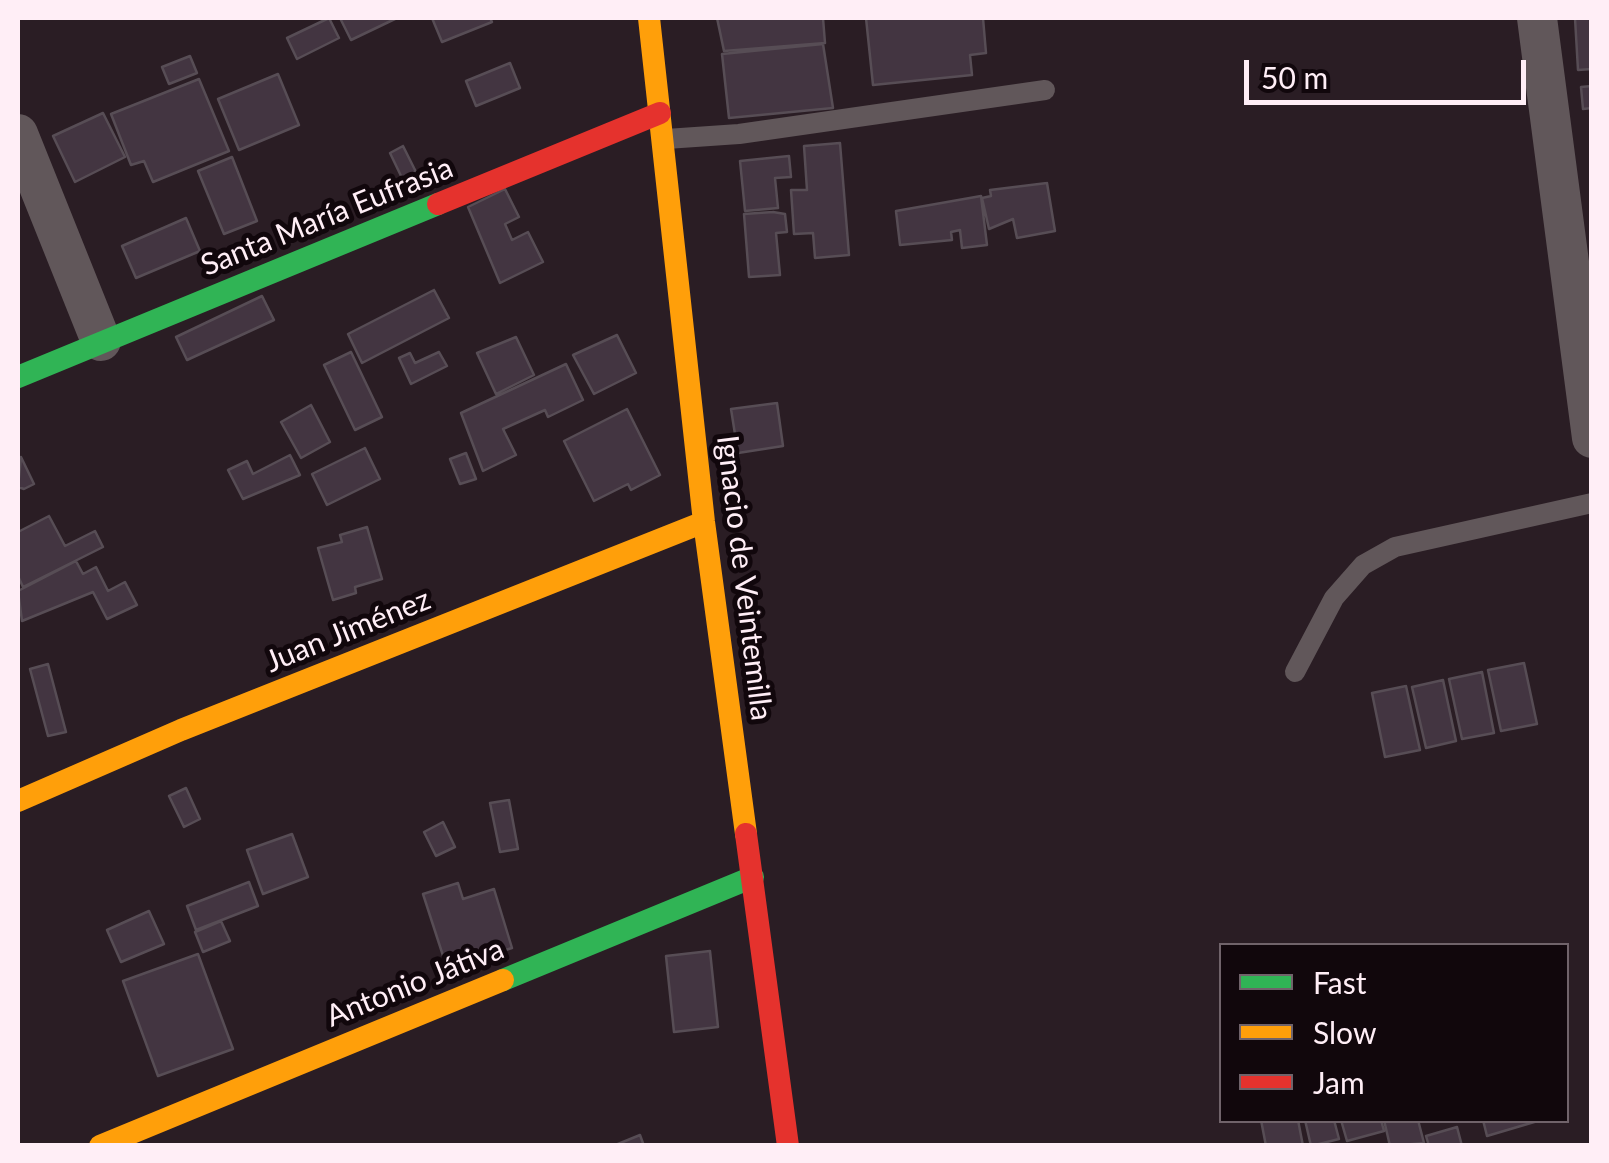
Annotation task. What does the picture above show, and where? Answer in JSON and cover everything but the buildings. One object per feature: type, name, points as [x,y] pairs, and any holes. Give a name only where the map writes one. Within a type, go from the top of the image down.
[{"type":"street","name":"Ignacio de Veintemilla","points":[[649,18],[704,522],[788,1146]]},
{"type":"street","points":[[1537,18],[1590,418]]},
{"type":"street","name":"Santa María Eufrasia","points":[[18,377],[660,113]]},
{"type":"street","points":[[18,134],[101,342]]},
{"type":"street","name":"Juan Jiménez","points":[[18,802],[180,730],[704,522]]},
{"type":"street","name":"Antonio Játiva","points":[[100,1146],[753,877]]},
{"type":"lane","points":[[664,140],[739,134],[1045,90]]},
{"type":"lane","points":[[1296,672],[1334,598],[1362,565],[1394,546],[1592,504]]},
{"type":"traffic: fast","points":[[18,377],[438,204]]},
{"type":"traffic: fast","points":[[503,980],[753,877]]},
{"type":"traffic: slow","points":[[649,18],[704,522],[746,834]]},
{"type":"traffic: slow","points":[[18,801],[181,730],[704,522]]},
{"type":"traffic: slow","points":[[100,1146],[503,980]]},
{"type":"traffic: jam","points":[[438,204],[660,113]]},
{"type":"traffic: jam","points":[[746,834],[788,1146]]}]
